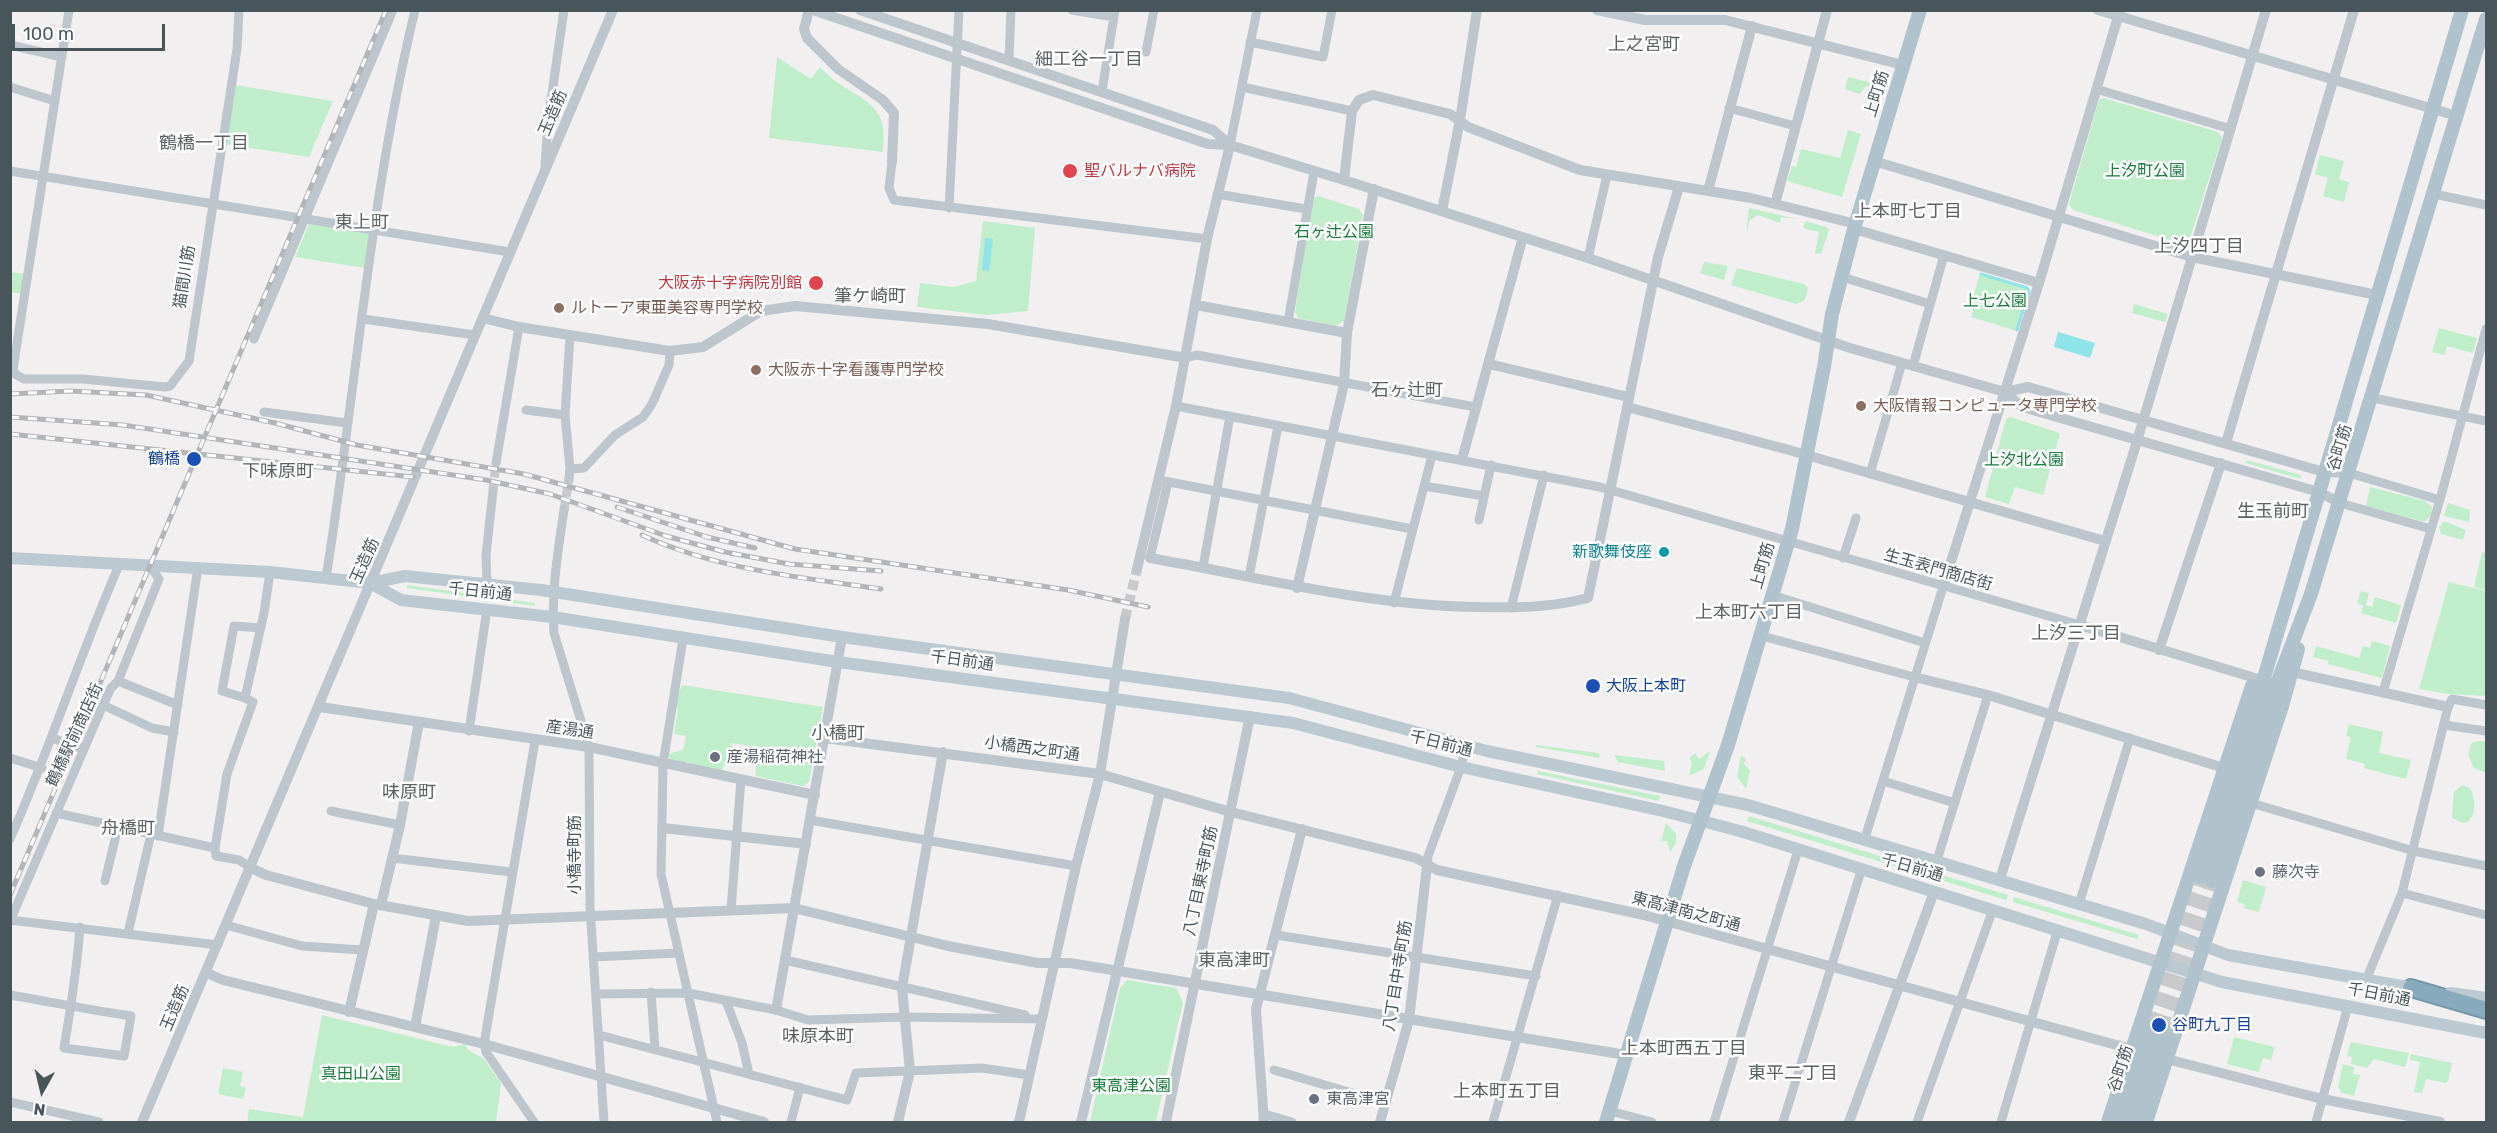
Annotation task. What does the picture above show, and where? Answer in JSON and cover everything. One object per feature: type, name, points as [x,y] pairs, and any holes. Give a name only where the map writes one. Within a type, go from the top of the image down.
[{"type":"highway","points":[[2411,988],[2487,1010]]},
{"type":"main road","name":"上町筋","points":[[1608,1117],[1700,822],[1762,636],[1788,542],[1842,278],[1874,161],[1920,10]]},
{"type":"main road","name":"谷町筋","points":[[2462,10],[2324,472],[2206,879],[2311,594],[2373,398],[2487,20]]},
{"type":"main road","name":"千日前通","points":[[10,558],[198,567],[370,583],[405,576],[554,592],[842,637],[1289,698],[1466,745],[1709,797],[1865,838],[2169,933],[2228,955],[2411,988],[2487,998]]},
{"type":"main road","name":"千日前通","points":[[370,583],[401,600],[552,617],[838,662],[1293,723],[1461,767],[1663,811],[1993,909],[2222,982],[2487,1033]]},
{"type":"main road","points":[[2108,1122],[2224,768],[2255,678],[2291,586]]},
{"type":"main road","points":[[2146,1122],[2292,672],[2311,594]]},
{"type":"main road","name":"谷町筋","points":[[2122,1122],[2158,1028],[2135,1122]]},
{"type":"street","points":[[44,176],[69,10]]},
{"type":"street","name":"猫間川筋","points":[[44,176],[18,329],[13,369],[15,374],[24,379],[83,379],[170,386],[189,361],[237,49],[238,10]]},
{"type":"street","points":[[254,339],[393,10]]},
{"type":"street","points":[[326,578],[374,228],[400,70],[415,10]]},
{"type":"street","points":[[544,173],[548,121],[564,10]]},
{"type":"street","name":"玉造筋","points":[[142,1122],[320,707],[370,583],[613,10]]},
{"type":"street","points":[[1207,239],[894,200],[889,188],[894,113],[883,100],[838,69],[807,38],[804,29],[811,10],[1208,144],[1230,145],[1374,189],[1588,258],[1828,341],[2005,392],[2022,407],[2319,492],[2340,503],[2432,529]]},
{"type":"street","points":[[860,10],[1213,130],[1230,145]]},
{"type":"street","points":[[949,208],[959,10]]},
{"type":"street","points":[[1010,60],[1011,10]]},
{"type":"street","points":[[1072,10],[1115,14],[1102,91]]},
{"type":"street","points":[[1146,52],[1154,10]]},
{"type":"street","points":[[1257,10],[1230,145],[1207,239],[1150,558],[1297,588],[1394,603],[1511,608],[1554,607],[1588,598],[1627,402],[1654,281],[1679,187]]},
{"type":"street","points":[[1250,42],[1323,57],[1332,10]]},
{"type":"street","points":[[1442,211],[1460,120],[1477,10]]},
{"type":"street","points":[[1597,10],[1645,20],[1670,15],[1696,22],[1725,20],[1903,65]]},
{"type":"street","points":[[1775,204],[1827,10]]},
{"type":"street","points":[[2098,10],[2119,14],[2457,116]]},
{"type":"street","points":[[2000,879],[2138,440],[2266,10]]},
{"type":"street","points":[[2226,443],[2278,274],[2354,10]]},
{"type":"street","points":[[1865,838],[2005,392],[2119,14]]},
{"type":"street","points":[[1708,191],[1752,26]]},
{"type":"street","points":[[10,45],[62,57]]},
{"type":"street","points":[[10,87],[55,101]]},
{"type":"street","points":[[1242,87],[1352,111]]},
{"type":"street","points":[[2097,89],[2231,129]]},
{"type":"street","points":[[1344,180],[1352,111],[1359,100],[1373,95],[1450,114],[1468,127],[1580,170],[1775,204],[2038,283]]},
{"type":"street","points":[[1729,108],[1796,126]]},
{"type":"street","points":[[1874,161],[2192,257],[2377,295]]},
{"type":"street","points":[[10,171],[374,228],[510,252]]},
{"type":"street","points":[[1288,322],[1314,172]]},
{"type":"street","points":[[1588,258],[1606,175]]},
{"type":"street","points":[[1297,588],[1317,510],[1344,384],[1347,333],[1374,189]]},
{"type":"street","points":[[1217,194],[1306,209]]},
{"type":"street","points":[[2434,194],[2487,205]]},
{"type":"street","points":[[1462,459],[1523,237]]},
{"type":"street","points":[[1913,366],[1944,255]]},
{"type":"street","points":[[1842,278],[1930,304]]},
{"type":"street","points":[[1196,305],[1347,333]]},
{"type":"street","points":[[483,318],[570,336],[670,351],[703,347],[761,311],[795,306],[988,324],[1186,358],[1197,355],[1475,407]]},
{"type":"street","points":[[363,319],[475,335]]},
{"type":"street","points":[[495,463],[519,327]]},
{"type":"street","points":[[2383,692],[2432,529],[2487,329]]},
{"type":"street","points":[[568,479],[570,469],[565,415],[570,336]]},
{"type":"street","points":[[570,469],[584,468],[615,435],[643,417],[669,365],[670,351]]},
{"type":"street","points":[[1870,474],[1902,363]]},
{"type":"street","points":[[1489,364],[2105,541]]},
{"type":"street","points":[[2005,392],[2028,387],[2144,418],[2324,472],[2349,473],[2440,500]]},
{"type":"street","points":[[2373,398],[2487,421]]},
{"type":"street","name":"生玉表門商店街","points":[[1176,406],[1544,475],[1611,491],[2080,625]]},
{"type":"street","points":[[526,410],[565,415]]},
{"type":"street","points":[[264,412],[347,423]]},
{"type":"street","points":[[1203,567],[1230,416]]},
{"type":"street","points":[[1248,577],[1278,426]]},
{"type":"street","points":[[1394,603],[1432,455]]},
{"type":"street","points":[[2159,650],[2221,464]]},
{"type":"street","points":[[1479,520],[1491,465]]},
{"type":"street","points":[[1511,608],[1544,475]]},
{"type":"street","points":[[1163,481],[1412,529]]},
{"type":"street","points":[[1137,569],[1163,481]]},
{"type":"street","points":[[1424,486],[1484,496]]},
{"type":"street","points":[[487,585],[486,555],[493,491]]},
{"type":"street","name":"小橋寺町筋","points":[[564,510],[552,617],[554,633],[589,747],[591,916],[604,1122]]},
{"type":"street","points":[[1843,558],[1856,518]]},
{"type":"street","points":[[10,839],[42,768],[70,685],[120,563]]},
{"type":"street","name":"鶴橋駅前商店街","points":[[11,920],[83,749],[111,688],[118,681],[159,579],[149,564]]},
{"type":"street","points":[[128,933],[155,835],[174,732],[198,567]]},
{"type":"street","points":[[245,698],[261,628],[270,572]]},
{"type":"street","points":[[1772,595],[1925,643]]},
{"type":"street","points":[[469,731],[487,609]]},
{"type":"street","points":[[1019,1122],[1076,866],[1100,774],[1125,619]]},
{"type":"street","points":[[2080,625],[2255,678]]},
{"type":"street","points":[[261,628],[234,626],[222,691],[253,702],[227,774],[214,848],[216,856],[239,860],[266,875],[378,904],[468,921],[794,908],[911,937],[1027,961],[1195,983],[1626,1055]]},
{"type":"street","points":[[1762,636],[1988,695],[2224,768]]},
{"type":"street","points":[[776,1010],[842,637]]},
{"type":"street","points":[[683,639],[663,764],[662,874],[717,1122]]},
{"type":"street","points":[[2292,672],[2448,707]]},
{"type":"street","points":[[118,681],[178,705]]},
{"type":"street","points":[[1938,860],[1988,695]]},
{"type":"street","points":[[2366,980],[2402,893],[2448,707],[2452,699],[2487,705]]},
{"type":"street","points":[[103,705],[152,728],[174,732]]},
{"type":"street","name":"産湯通","points":[[320,707],[535,741],[589,747],[815,795]]},
{"type":"street","name":"八丁目東寺町筋","points":[[1166,1122],[1232,812],[1250,716]]},
{"type":"street","points":[[349,1012],[362,950],[392,858],[400,825],[419,722]]},
{"type":"street","points":[[2444,725],[2487,731]]},
{"type":"street","points":[[52,738],[83,749]]},
{"type":"street","name":"小橋西之町通","points":[[825,738],[1100,774],[1232,812]]},
{"type":"street","points":[[2079,904],[2130,738]]},
{"type":"street","points":[[534,1122],[486,1052],[484,1044],[511,872],[535,741]]},
{"type":"street","points":[[1427,866],[1428,856],[1461,767],[1466,745]]},
{"type":"street","points":[[898,1122],[910,1071],[902,988],[943,752]]},
{"type":"street","points":[[10,758],[42,768]]},
{"type":"street","points":[[731,910],[741,779]]},
{"type":"street","points":[[1883,781],[1955,803]]},
{"type":"street","points":[[1081,1122],[1160,792]]},
{"type":"street","points":[[2251,803],[2414,851],[2487,866]]},
{"type":"street","points":[[331,811],[400,825]]},
{"type":"street","name":"東高津南之町通","points":[[1232,812],[1416,858],[1427,866],[1668,923],[2131,1049]]},
{"type":"street","points":[[56,813],[214,848]]},
{"type":"street","points":[[810,820],[1076,866]]},
{"type":"street","points":[[105,881],[118,827]]},
{"type":"street","points":[[663,828],[806,844]]},
{"type":"street","points":[[1292,1122],[1264,1118],[1267,1068],[1256,1009],[1302,830]]},
{"type":"street","points":[[1714,1122],[1798,850]]},
{"type":"street","points":[[392,858],[511,872]]},
{"type":"street","name":"八丁目中寺町筋","points":[[1380,1122],[1409,1020],[1427,866]]},
{"type":"street","points":[[1783,1122],[1862,871]]},
{"type":"street","points":[[1849,1122],[1934,892]]},
{"type":"street","points":[[2402,893],[2487,915]]},
{"type":"street","points":[[1493,1122],[1557,896]]},
{"type":"street","points":[[1917,1122],[1993,909]]},
{"type":"street","points":[[415,1028],[436,916]]},
{"type":"street","points":[[11,920],[218,945]]},
{"type":"street","points":[[226,925],[302,946],[362,950]]},
{"type":"street","points":[[10,995],[71,1006],[131,1016],[124,1056],[64,1048],[71,1006],[80,927]]},
{"type":"street","points":[[2001,1122],[2058,929]]},
{"type":"street","points":[[1276,934],[1536,976]]},
{"type":"street","points":[[594,957],[678,952]]},
{"type":"street","points":[[785,960],[1042,1019]]},
{"type":"street","points":[[207,973],[222,980],[484,1044],[764,1122]]},
{"type":"street","points":[[651,992],[655,1048]]},
{"type":"street","points":[[597,994],[688,993],[776,1010],[808,1020],[905,1017],[1042,1019]]},
{"type":"street","points":[[726,1000],[742,1042],[749,1074]]},
{"type":"street","points":[[2316,1122],[2348,1006]]},
{"type":"street","points":[[599,1035],[847,1100],[856,1073],[982,1068],[1029,1075]]},
{"type":"street","points":[[2167,1059],[2322,1099],[2440,1122]]},
{"type":"street","points":[[1267,1068],[1386,1103]]},
{"type":"street","points":[[791,1122],[800,1087]]},
{"type":"street","points":[[10,1102],[61,1118],[99,1122]]},
{"type":"street","points":[[1608,1117],[1652,1122]]},
{"type":"green space","points":[[777,57],[811,79],[820,67],[875,109],[881,119],[884,133],[883,152],[769,138]]},
{"type":"green space","points":[[1848,77],[1876,84],[1871,101],[1867,99],[1871,88],[1866,86],[1860,94],[1845,89]]},
{"type":"green space","points":[[235,85],[333,101],[309,157],[225,144]]},
{"type":"green space","name":"上汐町公園","points":[[2104,98],[2218,132],[2222,138],[2189,241],[2183,244],[2073,210],[2069,204],[2099,100]]},
{"type":"green space","points":[[1848,130],[1861,134],[1842,197],[1787,181],[1792,166],[1796,167],[1801,149],[1840,158]]},
{"type":"green space","points":[[2320,155],[2344,161],[2339,179],[2349,182],[2344,202],[2323,196],[2328,178],[2315,174]]},
{"type":"green space","name":"石ヶ辻公園","points":[[1318,196],[1359,209],[1363,215],[1344,321],[1335,326],[1298,318],[1295,312],[1313,199]]},
{"type":"green space","points":[[1749,208],[1798,219],[1781,217],[1780,223],[1758,215],[1750,220],[1746,234]]},
{"type":"green space","points":[[983,221],[1035,228],[1028,311],[987,315],[917,307],[920,283],[953,287],[976,281]]},
{"type":"green space","points":[[1805,221],[1827,227],[1829,230],[1821,254],[1815,253],[1819,232],[1803,228]]},
{"type":"green space","points":[[309,224],[367,231],[370,235],[365,268],[295,257]]},
{"type":"green space","points":[[1704,262],[1728,266],[1724,280],[1700,273]]},
{"type":"green space","points":[[1737,268],[1804,284],[1808,288],[1805,300],[1796,304],[1731,285]]},
{"type":"green space","points":[[11,272],[25,274],[22,294],[11,292]]},
{"type":"green space","name":"上七公園","points":[[1980,273],[2028,287],[2029,291],[2017,331],[1971,317],[1974,307],[1971,305]]},
{"type":"green space","points":[[2134,304],[2168,314],[2165,322],[2132,313]]},
{"type":"green space","points":[[2439,328],[2477,338],[2473,353],[2447,346],[2445,355],[2432,352]]},
{"type":"green space","name":"上汐北公園","points":[[2010,417],[2060,433],[2043,495],[2015,487],[2009,504],[1985,497],[2006,419]]},
{"type":"green space","points":[[2247,460],[2301,475],[2300,479],[2246,463]]},
{"type":"green space","points":[[2370,487],[2425,501],[2432,507],[2431,515],[2426,521],[2421,521],[2366,506]]},
{"type":"green space","points":[[2448,503],[2470,510],[2469,522],[2444,516]]},
{"type":"green space","points":[[2444,521],[2466,530],[2463,540],[2441,534],[2439,527]]},
{"type":"green space","points":[[2482,552],[2486,553],[2486,590],[2474,587]]},
{"type":"green space","points":[[2449,582],[2486,591],[2486,696],[2448,694],[2419,689]]},
{"type":"green space","points":[[407,585],[535,603],[535,606],[407,588]]},
{"type":"green space","points":[[2361,591],[2369,593],[2366,605],[2372,607],[2375,597],[2401,605],[2396,623],[2361,613],[2363,605],[2357,603]]},
{"type":"green space","points":[[2372,641],[2390,646],[2382,678],[2328,664],[2329,661],[2313,657],[2316,646],[2359,658],[2363,646],[2370,648]]},
{"type":"green space","points":[[682,685],[823,707],[809,782],[803,786],[755,776],[759,747],[731,743],[734,752],[720,772],[705,772],[689,762],[672,762],[668,754],[683,750],[686,736],[674,734],[678,709],[675,703]]},
{"type":"green space","points":[[2349,724],[2383,732],[2379,753],[2411,760],[2406,779],[2364,768],[2365,764],[2346,759],[2351,737],[2346,736]]},
{"type":"green space","points":[[2486,741],[2486,773],[2473,767],[2468,754],[2471,744]]},
{"type":"green space","points":[[1536,745],[1599,753],[1600,758],[1536,747]]},
{"type":"green space","points":[[1710,751],[1704,769],[1689,776],[1692,762],[1689,758],[1695,753],[1699,759]]},
{"type":"green space","points":[[1614,755],[1664,761],[1665,771],[1618,762]]},
{"type":"green space","points":[[1741,755],[1746,759],[1744,764],[1750,770],[1746,789],[1737,777]]},
{"type":"green space","points":[[1538,771],[1660,796],[1659,801],[1537,774]]},
{"type":"green space","points":[[2462,785],[2470,788],[2475,806],[2471,818],[2468,822],[2463,823],[2452,818],[2454,792]]},
{"type":"green space","points":[[1749,816],[2008,895],[2006,900],[1747,821]]},
{"type":"green space","points":[[1666,823],[1676,834],[1676,843],[1670,852],[1667,841],[1661,842]]},
{"type":"green space","points":[[2243,880],[2266,887],[2259,912],[2244,908],[2245,904],[2237,902]]},
{"type":"green space","points":[[2014,897],[2139,935],[2137,939],[2013,902]]},
{"type":"green space","name":"東高津公園","points":[[1127,980],[1176,988],[1183,1002],[1156,1122],[1090,1122],[1120,988]]},
{"type":"green space","name":"真田山公園","points":[[322,1015],[453,1047],[465,1044],[468,1050],[484,1059],[501,1083],[496,1122],[247,1122],[249,1109],[303,1117]]},
{"type":"green space","points":[[2234,1037],[2275,1047],[2271,1060],[2263,1058],[2259,1072],[2227,1064]]},
{"type":"green space","points":[[2351,1042],[2409,1053],[2405,1067],[2374,1059],[2367,1068],[2351,1064],[2352,1057],[2347,1056]]},
{"type":"green space","points":[[2411,1054],[2452,1063],[2448,1081],[2446,1083],[2426,1079],[2422,1093],[2414,1092],[2420,1062],[2410,1060]]},
{"type":"green space","points":[[2343,1064],[2354,1067],[2353,1074],[2360,1075],[2354,1096],[2342,1093],[2338,1087]]},
{"type":"green space","points":[[223,1068],[243,1072],[240,1086],[246,1088],[243,1099],[218,1094]]},
{"type":"water","points":[[985,238],[993,239],[989,271],[982,270]]},
{"type":"water","points":[[2058,332],[2095,343],[2090,358],[2054,347]]},
{"type":"waterway","points":[[1981,274],[2027,288],[2029,291],[2017,330]]},
{"type":"tunnel","points":[[493,491],[496,463]]},
{"type":"tunnel","points":[[564,510],[569,479]]},
{"type":"tunnel","points":[[1125,619],[1137,569]]},
{"type":"tunnel","points":[[2152,1026],[2200,877]]},
{"type":"tunnel","points":[[2164,1030],[2212,881]]},
{"type":"railway","points":[[10,895],[386,10]]},
{"type":"railway","points":[[10,394],[71,391],[146,395],[275,423],[357,445],[524,474],[795,549],[1068,590],[1148,607]]},
{"type":"railway","points":[[10,417],[123,425],[486,480],[550,494],[666,536],[725,552],[789,564],[881,571]]},
{"type":"railway","points":[[10,434],[413,477]]},
{"type":"railway","points":[[617,507],[707,537],[755,548]]},
{"type":"railway","points":[[642,535],[700,557],[759,571],[881,589]]},
{"type":"place","name":"聖バルナバ病院","points":[[1070,171]]},
{"type":"place","name":"大阪赤十字病院別館","points":[[816,283]]},
{"type":"place","name":"ルトーア東亜美容専門学校","points":[[559,308]]},
{"type":"place","name":"大阪赤十字看護専門学校","points":[[756,370]]},
{"type":"place","name":"大阪情報コンピュータ専門学校","points":[[1861,406]]},
{"type":"place","name":"鶴橋","points":[[194,459]]},
{"type":"place","name":"新歌舞伎座","points":[[1664,552]]},
{"type":"place","name":"大阪上本町","points":[[1593,686]]},
{"type":"place","name":"産湯稲荷神社","points":[[715,757]]},
{"type":"place","name":"藤次寺","points":[[2260,872]]},
{"type":"place","name":"谷町九丁目","points":[[2159,1025]]},
{"type":"place","name":"東高津宮","points":[[1314,1099]]},
{"type":"district","name":"上之宮町","points":[[1644,45]]},
{"type":"district","name":"細工谷一丁目","points":[[1089,60]]},
{"type":"district","name":"鶴橋一丁目","points":[[204,144]]},
{"type":"district","name":"上本町七丁目","points":[[1908,212]]},
{"type":"district","name":"東上町","points":[[362,223]]},
{"type":"district","name":"上汐四丁目","points":[[2199,247]]},
{"type":"district","name":"筆ケ崎町","points":[[870,297]]},
{"type":"district","name":"石ヶ辻町","points":[[1407,391]]},
{"type":"district","name":"下味原町","points":[[278,472]]},
{"type":"district","name":"生玉前町","points":[[2273,512]]},
{"type":"district","name":"上本町六丁目","points":[[1749,613]]},
{"type":"district","name":"上汐三丁目","points":[[2076,634]]},
{"type":"district","name":"小橋町","points":[[838,734]]},
{"type":"district","name":"味原町","points":[[409,793]]},
{"type":"district","name":"舟橋町","points":[[128,829]]},
{"type":"district","name":"東高津町","points":[[1234,961]]},
{"type":"district","name":"味原本町","points":[[818,1037]]},
{"type":"district","name":"上本町西五丁目","points":[[1684,1049]]},
{"type":"district","name":"東平二丁目","points":[[1793,1074]]},
{"type":"district","name":"上本町五丁目","points":[[1507,1092]]}]
